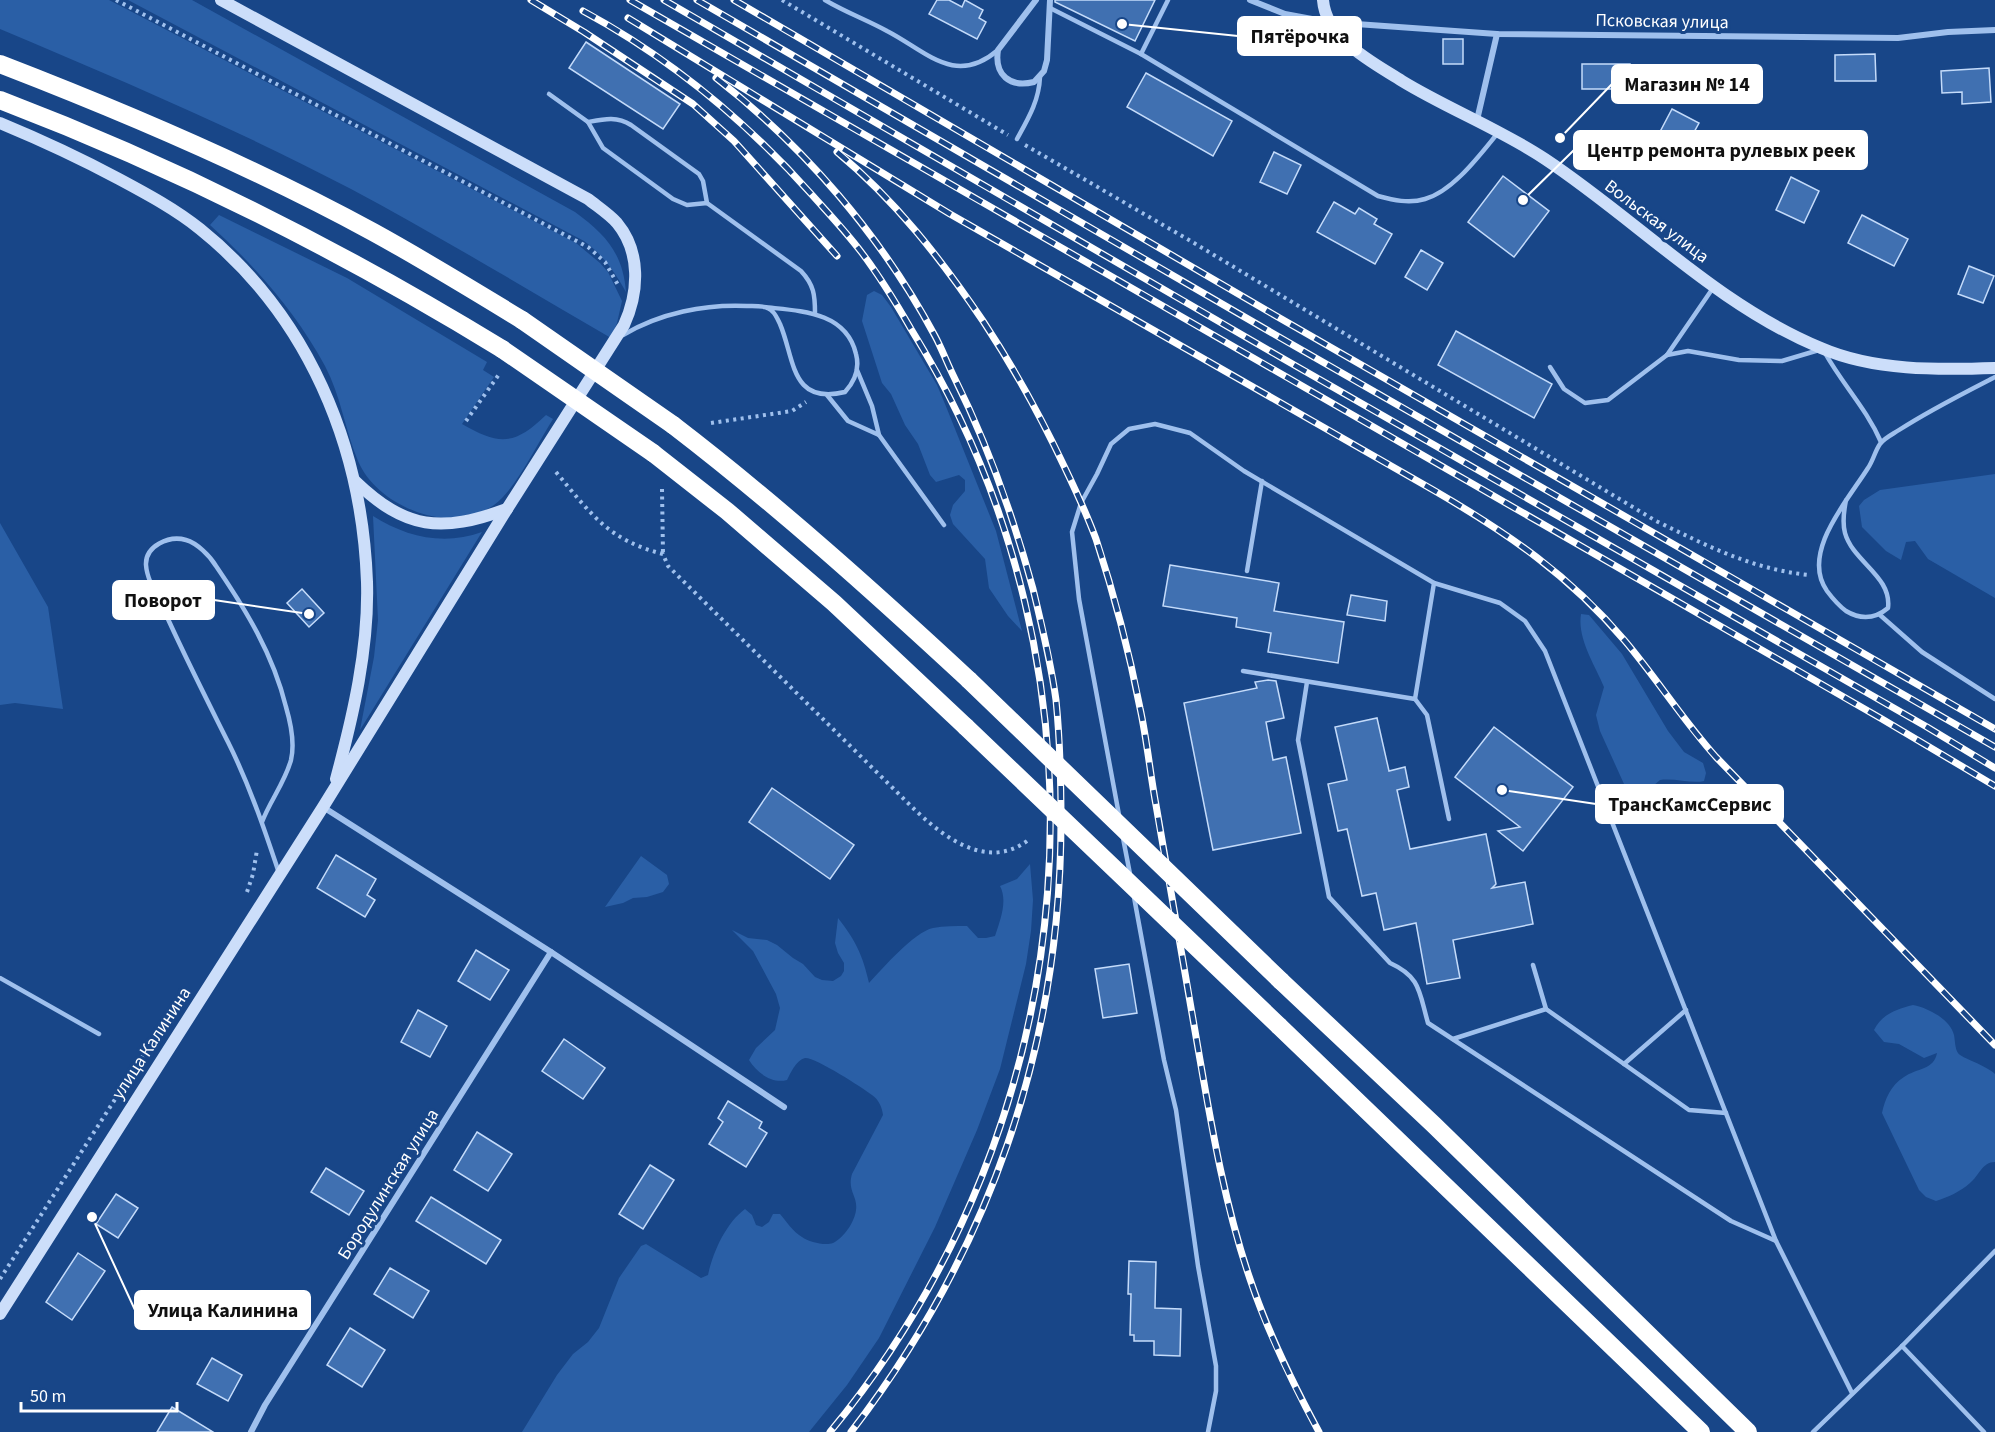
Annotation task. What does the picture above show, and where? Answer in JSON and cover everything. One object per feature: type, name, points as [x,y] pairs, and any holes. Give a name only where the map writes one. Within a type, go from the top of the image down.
[{"type":"highway","points":[[0,64],[171,134],[318,203],[382,237],[522,320],[673,425],[790,518],[969,680],[1434,1125],[1748,1432]]},
{"type":"highway","points":[[0,100],[157,164],[302,234],[403,289],[502,349],[653,453],[834,603],[1279,1026],[1701,1432]]},
{"type":"main road","name":"улица Калинина","points":[[0,1314],[333,792],[507,509],[624,325],[633,301],[636,272],[633,255],[618,225],[606,212],[571,189],[221,0]]},
{"type":"main road","points":[[1323,0],[1328,22]]},
{"type":"main road","name":"Вольская улица","points":[[1328,22],[1343,39],[1376,65],[1546,160],[1680,262],[1746,307],[1796,337],[1822,349],[1865,362],[1951,370],[1995,368]]},
{"type":"main road","points":[[0,123],[59,148],[165,204],[200,228],[229,255],[277,309],[312,366],[339,428],[355,481],[361,515],[366,574],[366,617],[357,686],[333,792]]},
{"type":"main road","points":[[355,481],[391,511],[421,522],[468,521],[507,509]]},
{"type":"street","points":[[1036,0],[998,50],[998,66],[1002,75],[1009,81],[1026,84],[1034,82],[1044,71],[1047,60],[1050,0]]},
{"type":"street","name":"Псковская улица","points":[[1250,0],[1285,14],[1328,22],[1497,34],[1898,38],[1948,32],[1995,30]]},
{"type":"street","points":[[1477,120],[1497,34]]},
{"type":"street","points":[[323,807],[551,952],[784,1107]]},
{"type":"street","name":"Бородулинская улица","points":[[251,1432],[265,1405],[551,952]]},
{"type":"lane","points":[[825,0],[889,32],[933,60],[946,65],[960,67],[975,64],[989,58],[998,50]]},
{"type":"lane","points":[[1141,54],[1168,0]]},
{"type":"lane","points":[[1050,8],[1141,54],[1378,196],[1402,202],[1425,199],[1450,185],[1473,164],[1498,132]]},
{"type":"lane","points":[[1017,140],[1039,94],[1040,77]]},
{"type":"lane","points":[[549,94],[588,122],[603,148],[673,199],[687,205],[707,203],[801,271],[811,281],[815,291],[815,313]]},
{"type":"lane","points":[[588,122],[616,119],[624,120],[632,125],[699,174],[703,181],[707,203]]},
{"type":"lane","points":[[1550,368],[1564,389],[1585,403],[1608,400],[1668,355],[1715,286]]},
{"type":"lane","points":[[615,339],[637,327],[693,309],[731,305],[815,313],[834,322],[849,338],[854,348],[857,370],[872,406],[879,435],[944,525]]},
{"type":"lane","points":[[764,307],[773,311],[778,319],[798,379],[810,390],[827,395],[845,392],[854,380],[857,370]]},
{"type":"lane","points":[[1668,355],[1688,351],[1739,360],[1782,361],[1822,349],[1872,422],[1881,442]]},
{"type":"lane","points":[[1845,500],[1843,521],[1845,533],[1857,555],[1884,586],[1889,598],[1888,608],[1880,615],[1869,618],[1848,612],[1836,603],[1819,576],[1822,549],[1833,521],[1845,500],[1869,467],[1881,442],[1933,408],[1995,377]]},
{"type":"lane","points":[[827,395],[848,421],[879,435]]},
{"type":"lane","points":[[1209,1431],[1216,1391],[1216,1366],[1198,1266],[1176,1110],[1164,1060],[1079,599],[1072,532],[1081,502],[1111,444],[1129,429],[1155,424],[1190,433],[1262,481],[1434,583],[1500,603],[1525,621],[1545,651],[1776,1241],[1852,1393]]},
{"type":"lane","points":[[1247,571],[1262,481]]},
{"type":"lane","points":[[262,822],[291,758],[292,731],[278,679],[256,628],[214,562],[189,540],[179,538],[167,540],[158,544],[148,556],[146,564],[149,576],[177,639],[240,767],[280,876]]},
{"type":"lane","points":[[1434,583],[1416,699],[1427,715],[1449,819]]},
{"type":"lane","points":[[1880,615],[1922,652],[1995,699]]},
{"type":"lane","points":[[1243,671],[1416,699]]},
{"type":"lane","points":[[1307,682],[1298,740],[1329,897],[1390,963],[1403,969],[1414,979],[1428,1023],[1731,1221],[1776,1241]]},
{"type":"lane","points":[[1533,965],[1546,1009],[1689,1110],[1726,1113]]},
{"type":"lane","points":[[0,978],[99,1034]]},
{"type":"lane","points":[[1453,1039],[1546,1009]]},
{"type":"lane","points":[[1624,1064],[1686,1010]]},
{"type":"lane","points":[[1813,1432],[1995,1251]]},
{"type":"lane","points":[[1902,1346],[1984,1432]]},
{"type":"path","points":[[116,0],[588,248],[604,262],[621,290]]},
{"type":"path","points":[[782,0],[954,104],[1199,246],[1656,521],[1726,555],[1763,568],[1819,576]]},
{"type":"path","points":[[466,421],[500,373]]},
{"type":"path","points":[[711,423],[792,411]]},
{"type":"path","points":[[556,472],[590,513],[610,531],[640,548],[663,554]]},
{"type":"path","points":[[662,489],[663,554],[668,566],[912,807],[939,832],[966,847],[994,853],[1007,852],[1017,849],[1028,841]]},
{"type":"path","points":[[243,901],[253,874],[262,822]]},
{"type":"path","points":[[0,1279],[158,1035]]},
{"type":"shaded area","points":[[0,0],[109,0],[576,243],[608,272],[622,301],[611,338],[417,225],[308,167],[177,105],[0,29]]},
{"type":"shaded area","points":[[128,0],[192,0],[575,212],[595,228],[611,246],[621,266],[626,292],[608,264],[584,241]]},
{"type":"shaded area","points":[[219,215],[347,278],[487,362],[483,370],[494,377],[462,424],[487,436],[507,439],[525,432],[546,415],[553,419],[518,477],[502,498],[482,512],[446,518],[407,508],[373,484],[358,461],[335,389],[314,346],[274,291],[210,225]]},
{"type":"shaded area","points":[[874,291],[882,295],[891,307],[937,385],[996,531],[1022,631],[1008,616],[989,588],[985,559],[953,524],[950,515],[953,505],[965,491],[965,480],[959,475],[936,482],[930,475],[918,444],[905,425],[891,394],[882,383],[862,321],[867,295]]},
{"type":"shaded area","points":[[1995,474],[1995,598],[1928,559],[1915,541],[1906,542],[1901,560],[1886,551],[1862,527],[1859,506],[1880,490]]},
{"type":"shaded area","points":[[373,516],[399,529],[426,537],[454,538],[482,532],[360,730],[374,657],[378,620]]},
{"type":"shaded area","points":[[0,523],[48,607],[63,709],[15,703],[0,705]]},
{"type":"shaded area","points":[[1581,614],[1589,615],[1622,654],[1668,731],[1684,752],[1703,763],[1706,773],[1704,781],[1660,780],[1653,786],[1653,802],[1642,809],[1634,806],[1600,731],[1596,715],[1604,687],[1584,642],[1580,623]]},
{"type":"shaded area","points":[[641,856],[667,875],[669,884],[663,892],[605,907]]},
{"type":"shaded area","points":[[1030,864],[1033,900],[1026,964],[1000,1069],[977,1130],[935,1227],[879,1338],[847,1385],[809,1432],[522,1432],[557,1375],[573,1354],[588,1342],[599,1328],[619,1278],[641,1246],[646,1244],[701,1278],[708,1275],[713,1257],[726,1230],[745,1209],[752,1215],[756,1225],[762,1227],[769,1222],[773,1214],[780,1214],[799,1235],[822,1244],[837,1241],[854,1219],[856,1205],[851,1185],[852,1174],[883,1115],[881,1106],[877,1099],[867,1091],[810,1059],[805,1058],[799,1061],[787,1080],[781,1081],[770,1079],[752,1065],[749,1060],[756,1048],[775,1030],[780,1008],[776,994],[753,951],[732,930],[748,938],[767,940],[777,945],[803,964],[815,977],[833,981],[844,971],[844,963],[835,943],[838,918],[858,949],[869,983],[908,943],[933,928],[967,926],[978,938],[995,936],[1003,904],[1000,886],[1017,879]]},
{"type":"shaded area","points":[[1913,1005],[1943,1019],[1952,1029],[1958,1053],[1995,1074],[1995,1162],[1987,1164],[1962,1189],[1936,1201],[1926,1197],[1919,1190],[1882,1113],[1895,1084],[1909,1074],[1929,1066],[1937,1053],[1924,1058],[1899,1044],[1884,1042],[1874,1030],[1886,1016]]},
{"type":"building","points":[[937,0],[949,0],[962,7],[965,0],[983,10],[979,18],[986,22],[977,39],[929,14]]},
{"type":"building","points":[[1055,0],[1155,0],[1135,41]]},
{"type":"building","points":[[1443,39],[1463,39],[1463,64],[1443,64]]},
{"type":"building","points":[[586,42],[680,104],[663,129],[569,68]]},
{"type":"building","points":[[1875,54],[1876,81],[1835,81],[1835,55]]},
{"type":"building","points":[[1582,64],[1630,64],[1630,89],[1582,89]]},
{"type":"building","points":[[1989,68],[1991,102],[1962,104],[1962,92],[1942,93],[1941,71]]},
{"type":"building","points":[[1146,73],[1232,121],[1213,156],[1127,107]]},
{"type":"building","points":[[1672,109],[1699,123],[1678,161],[1652,147]]},
{"type":"building","points":[[1274,152],[1301,165],[1287,194],[1260,182]]},
{"type":"building","points":[[1503,176],[1549,211],[1514,257],[1468,222]]},
{"type":"building","points":[[1791,177],[1819,191],[1804,223],[1776,210]]},
{"type":"building","points":[[1334,202],[1355,214],[1359,208],[1377,219],[1374,224],[1392,234],[1375,264],[1317,232]]},
{"type":"building","points":[[1862,215],[1908,239],[1894,266],[1848,243]]},
{"type":"building","points":[[1421,250],[1443,263],[1427,290],[1405,277]]},
{"type":"building","points":[[1969,266],[1994,276],[1983,303],[1958,294]]},
{"type":"building","points":[[1456,331],[1552,384],[1534,418],[1438,365]]},
{"type":"building","points":[[1170,565],[1279,583],[1274,611],[1344,622],[1338,663],[1268,652],[1271,633],[1236,627],[1237,618],[1163,606]]},
{"type":"building","points":[[302,589],[324,613],[309,627],[287,603]]},
{"type":"building","points":[[1351,595],[1387,601],[1385,621],[1347,615]]},
{"type":"building","points":[[1276,681],[1284,718],[1266,722],[1273,760],[1286,757],[1301,833],[1213,850],[1184,703],[1257,688],[1255,682]]},
{"type":"building","points":[[1377,718],[1389,771],[1405,767],[1409,787],[1397,790],[1410,849],[1486,834],[1496,884],[1492,888],[1525,882],[1533,924],[1453,940],[1460,978],[1427,984],[1416,923],[1384,930],[1376,893],[1362,896],[1347,829],[1338,831],[1328,784],[1347,780],[1335,727]]},
{"type":"building","points":[[1494,727],[1573,787],[1523,851],[1498,831],[1520,827],[1455,777]]},
{"type":"building","points":[[772,788],[854,845],[830,879],[749,822]]},
{"type":"building","points":[[336,855],[376,879],[367,895],[375,900],[365,917],[317,888]]},
{"type":"building","points":[[476,950],[509,970],[490,1000],[458,981]]},
{"type":"building","points":[[1129,964],[1137,1013],[1103,1018],[1095,969]]},
{"type":"building","points":[[418,1010],[447,1026],[430,1057],[401,1042]]},
{"type":"building","points":[[564,1039],[605,1068],[583,1099],[542,1071]]},
{"type":"building","points":[[728,1101],[762,1122],[759,1128],[767,1133],[746,1167],[709,1144],[723,1122],[718,1118]]},
{"type":"building","points":[[477,1132],[512,1154],[488,1191],[454,1170]]},
{"type":"building","points":[[650,1165],[674,1180],[643,1229],[619,1214]]},
{"type":"building","points":[[326,1168],[364,1191],[349,1215],[311,1192]]},
{"type":"building","points":[[116,1194],[138,1208],[118,1238],[96,1224]]},
{"type":"building","points":[[431,1197],[501,1240],[486,1264],[416,1221]]},
{"type":"building","points":[[78,1253],[105,1271],[72,1320],[46,1302]]},
{"type":"building","points":[[1129,1261],[1156,1262],[1155,1308],[1181,1309],[1180,1356],[1154,1355],[1154,1341],[1134,1341],[1134,1335],[1130,1335]]},
{"type":"building","points":[[390,1268],[429,1291],[413,1318],[374,1294]]},
{"type":"building","points":[[350,1328],[385,1350],[362,1387],[327,1365]]},
{"type":"building","points":[[212,1358],[242,1375],[228,1401],[197,1384]]},
{"type":"building","points":[[172,1407],[213,1432],[157,1432]]},
{"type":"railway","points":[[531,0],[693,104],[734,141],[837,256]]},
{"type":"railway","points":[[630,0],[1995,786]]},
{"type":"railway","points":[[664,0],[1995,768]]},
{"type":"railway","points":[[697,0],[1995,747]]},
{"type":"railway","points":[[734,0],[1271,313],[1995,729]]},
{"type":"railway","points":[[583,11],[646,49],[706,93],[734,117],[788,169],[862,253],[888,290],[911,329],[980,462],[1025,603],[1047,747],[1048,893],[1025,1037],[982,1177],[916,1309],[830,1432]]},
{"type":"railway","points":[[628,18],[950,214],[1462,507],[1537,557],[1604,617],[1637,655],[1692,729],[1716,757],[1995,1045]]},
{"type":"railway","points":[[716,78],[780,133],[839,195],[891,263],[935,336],[989,455],[1017,535],[1033,589],[1056,700],[1061,806],[1058,905],[1047,987],[1031,1067],[1007,1145],[978,1220],[942,1293],[899,1364],[851,1432]]},
{"type":"railway","points":[[837,152],[898,210],[951,275],[983,321],[1046,430],[1096,539],[1131,665],[1209,1111],[1233,1224],[1265,1319],[1290,1376],[1319,1432]]},
{"type":"place","name":"Пятёрочка","points":[[1122,24]]},
{"type":"place","name":"Магазин № 14","points":[[1560,138]]},
{"type":"place","name":"Центр ремонта рулевых реек","points":[[1523,200]]},
{"type":"place","name":"Поворот","points":[[309,614]]},
{"type":"place","name":"ТрансКамсСервис","points":[[1502,790]]},
{"type":"place","name":"Улица Калинина","points":[[92,1217]]}]
